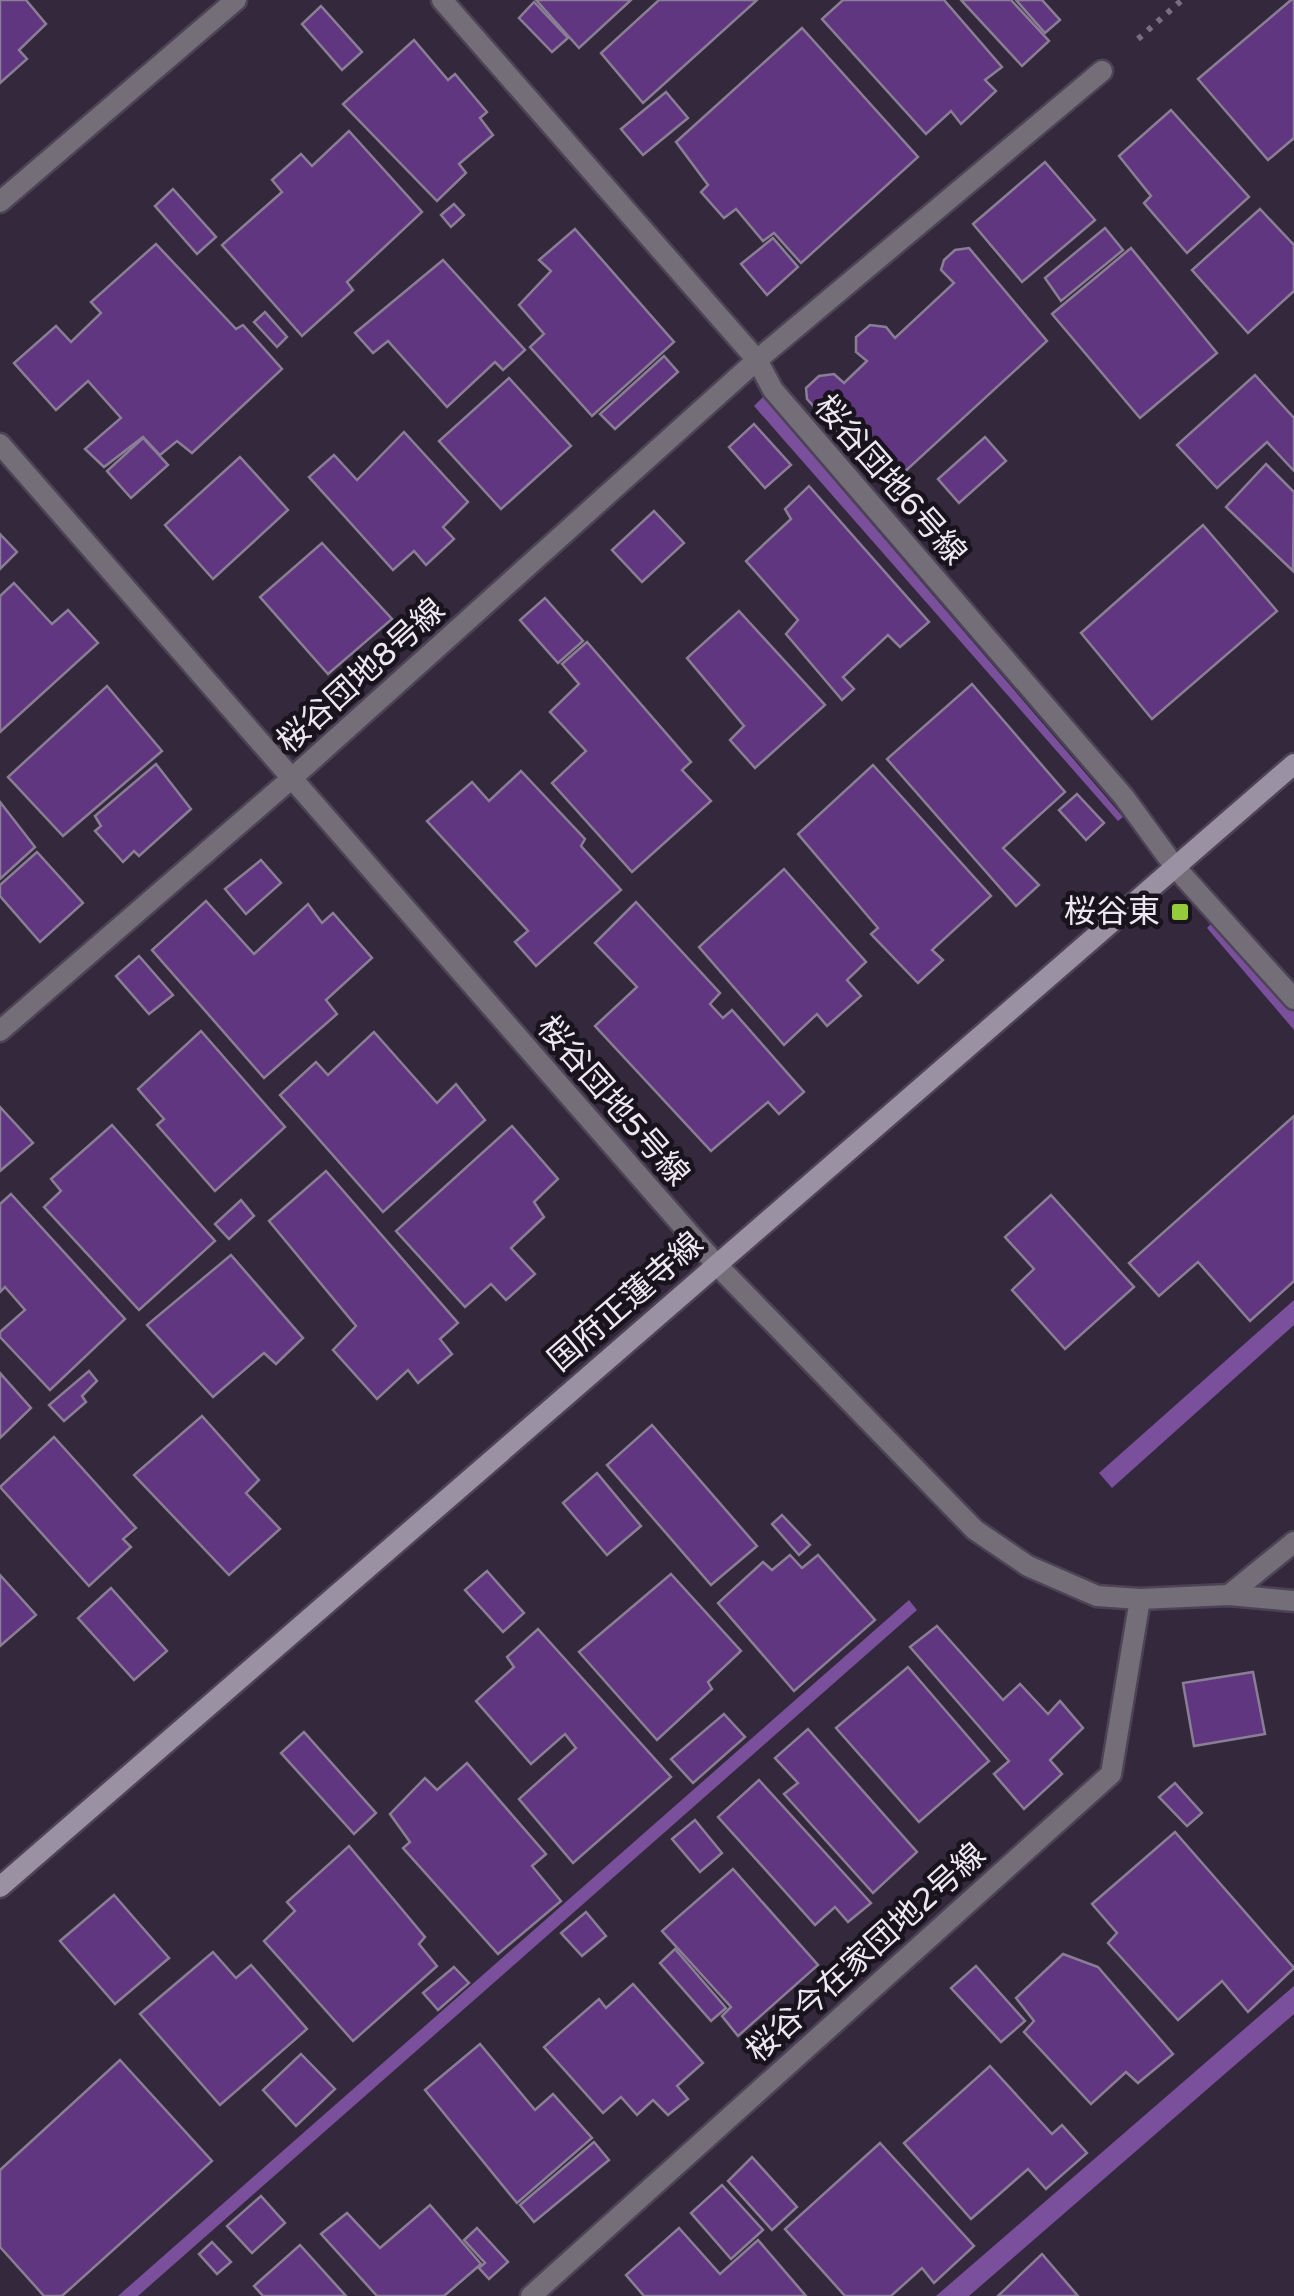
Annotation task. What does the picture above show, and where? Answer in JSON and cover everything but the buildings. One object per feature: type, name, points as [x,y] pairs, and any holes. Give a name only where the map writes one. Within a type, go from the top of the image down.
[{"type":"main road","name":"国府正蓮寺線","points":[[0,1887],[1294,764]]},
{"type":"street","points":[[0,202],[236,0]]},
{"type":"street","name":"桜谷団地6号線","points":[[442,0],[757,360],[774,390],[1124,797],[1175,867],[1294,999]]},
{"type":"street","name":"桜谷団地8号線","points":[[0,1031],[291,779],[757,360],[1102,71]]},
{"type":"street","name":"桜谷団地5号線","points":[[0,444],[716,1264],[975,1530],[1028,1566],[1097,1596],[1140,1599],[1229,1595],[1294,1601]]},
{"type":"street","points":[[1229,1595],[1294,1542]]},
{"type":"street","name":"桜谷今在家団地2号線","points":[[530,2296],[1110,1774],[1140,1599]]},
{"type":"shaded area","points":[[763,397],[1123,817],[1118,821],[754,406]]},
{"type":"shaded area","points":[[1216,918],[1294,1010],[1294,1030],[1207,928]]},
{"type":"shaded area","points":[[1294,1300],[1294,1325],[1112,1488],[1099,1473]]},
{"type":"shaded area","points":[[909,1600],[917,1610],[138,2296],[118,2296]]},
{"type":"shaded area","points":[[1294,1986],[1294,2014],[969,2296],[936,2296]]},
{"type":"place","name":"桜谷東","points":[[1180,912]]}]
